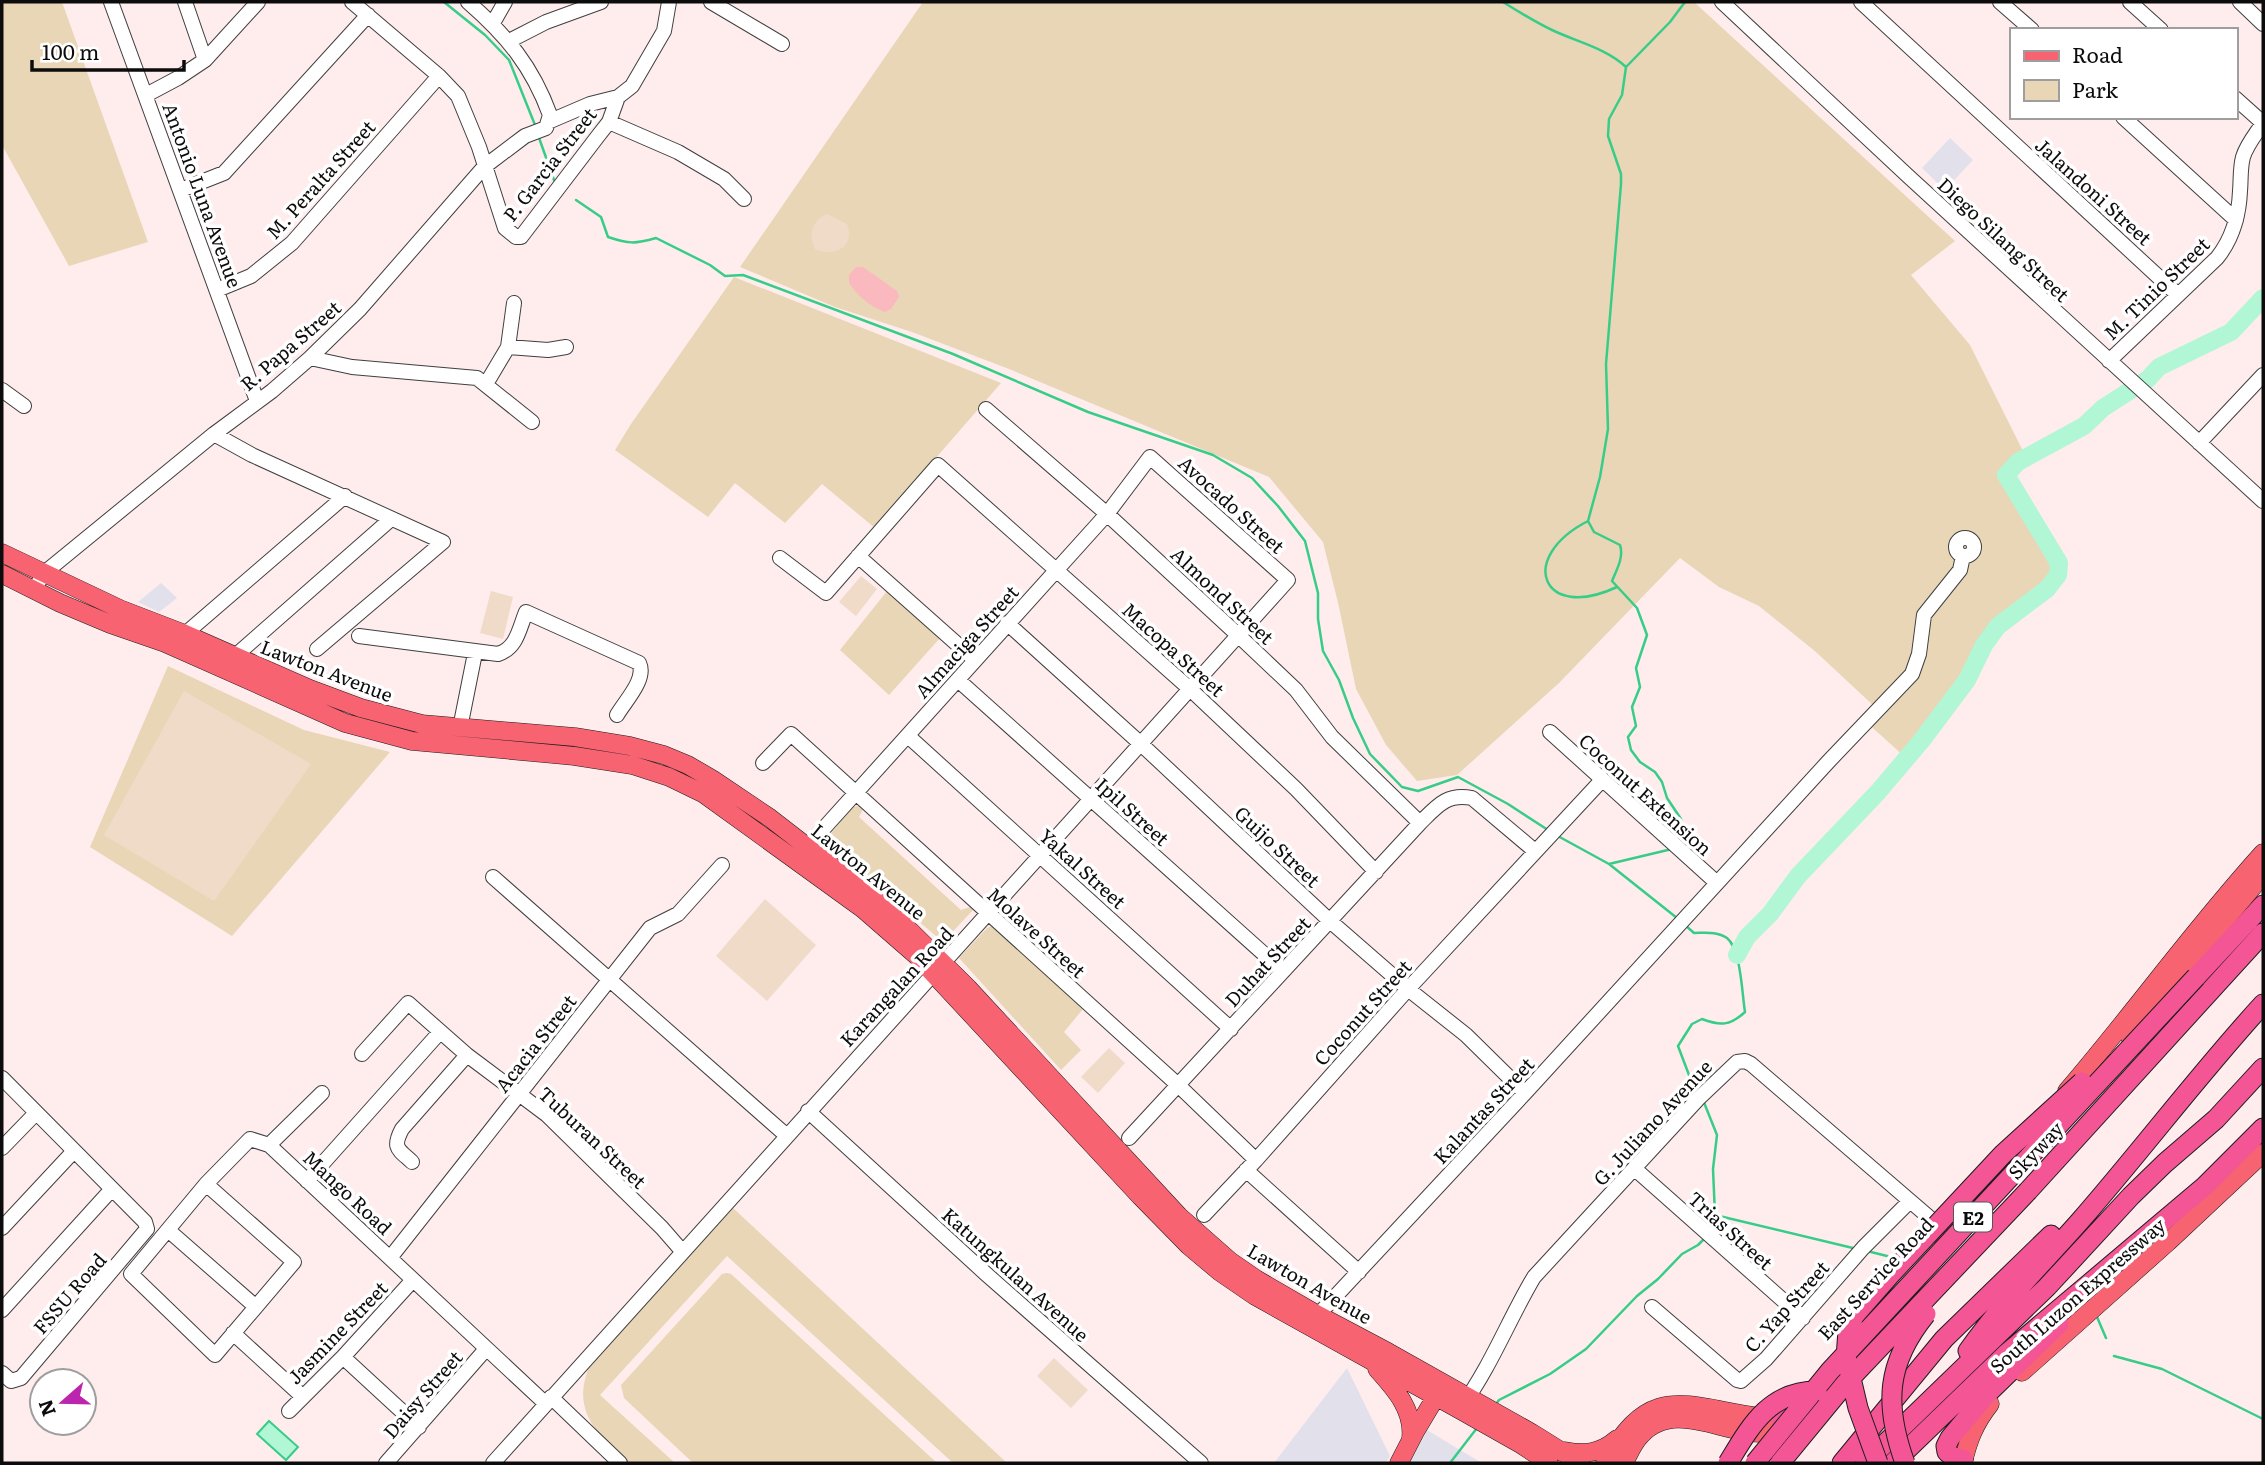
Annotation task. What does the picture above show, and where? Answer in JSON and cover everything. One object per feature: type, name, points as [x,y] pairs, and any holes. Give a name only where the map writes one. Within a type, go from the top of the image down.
[{"type":"highway","name":"Skyway","points":[[1755,1463],[1830,1371],[2263,905]]},
{"type":"highway","name":"Skyway","points":[[1783,1463],[1845,1384],[2028,1191],[2263,933]]},
{"type":"highway","points":[[1878,1463],[1858,1408],[1846,1357],[1848,1331],[1854,1316],[2003,1154],[2054,1109],[2144,1021],[2196,977]]},
{"type":"highway","name":"South Luzon Expressway","points":[[1945,1383],[2005,1302],[2081,1219],[2263,1004]]},
{"type":"highway","name":"South Luzon Expressway","points":[[1864,1463],[2047,1287],[2131,1196],[2216,1119],[2263,1068]]},
{"type":"highway","name":"South Luzon Expressway","points":[[1894,1463],[2006,1354],[2205,1186],[2263,1128]]},
{"type":"highway","points":[[1905,1463],[1892,1408],[1893,1378],[1900,1352],[1917,1325],[2028,1191]]},
{"type":"highway","points":[[1842,1463],[1961,1321],[2037,1248],[2103,1192]]},
{"type":"highway","points":[[1963,1461],[1946,1450],[1952,1435],[1987,1394],[2086,1297],[2110,1264]]},
{"type":"highway","points":[[1728,1463],[1765,1411],[1797,1393],[1821,1391],[1855,1399],[1870,1412],[1881,1427],[1894,1463]]},
{"type":"highway","points":[[1781,1420],[1783,1463]]},
{"type":"main road","name":"Lawton Avenue","points":[[2,553],[120,609],[360,708],[422,724],[575,737],[630,746],[688,765],[760,811],[872,897],[1189,1246],[1220,1272],[1255,1296],[1369,1359],[1440,1390]]},
{"type":"main road","name":"Lawton Avenue","points":[[2,574],[34,591],[110,624],[165,643],[318,713],[379,734],[425,743],[609,760],[668,777],[704,794],[863,909],[917,956],[939,969],[1179,1216],[1230,1261],[1440,1390],[1553,1455],[1580,1463]]},
{"type":"main road","name":"East Service Road","points":[[2168,977],[2233,886],[2263,853]]},
{"type":"main road","name":"East Service Road","points":[[1781,1420],[1952,1236],[2116,1033],[2263,875]]},
{"type":"main road","points":[[1963,1461],[1968,1440],[1978,1420],[1995,1398],[2263,1153]]},
{"type":"main road","points":[[1369,1359],[1410,1413],[1413,1424],[1411,1438]]},
{"type":"main road","points":[[1399,1463],[1440,1390]]},
{"type":"main road","points":[[1624,1463],[1643,1414],[1654,1409],[1692,1405],[1760,1417],[1772,1416],[1781,1420]]},
{"type":"main road","points":[[1553,1455],[1593,1452],[1607,1447],[1630,1447]]},
{"type":"main road","points":[[1605,1463],[1630,1447]]},
{"type":"street","name":"Antonio Luna Avenue","points":[[111,2],[257,401]]},
{"type":"street","points":[[185,2],[205,60]]},
{"type":"street","points":[[146,95],[205,60],[258,2]]},
{"type":"street","name":"P. Garcia Street","points":[[352,2],[439,76],[458,96],[479,147],[505,228],[516,237],[521,237],[609,122],[618,97],[632,86],[664,31],[668,2]]},
{"type":"street","points":[[468,2],[509,41],[540,87],[550,115],[547,125]]},
{"type":"street","points":[[493,23],[505,2]]},
{"type":"street","points":[[509,41],[546,22],[601,2]]},
{"type":"street","points":[[712,2],[782,44]]},
{"type":"street","name":"Jalandoni Street","points":[[1861,2],[2178,294]]},
{"type":"street","points":[[2000,2],[2030,28]]},
{"type":"street","points":[[2130,2],[2159,28]]},
{"type":"street","points":[[2240,2],[2263,24]]},
{"type":"street","name":"Diego Silang Street","points":[[1730,5],[2109,361],[2263,501]]},
{"type":"street","points":[[181,190],[224,173],[368,15]]},
{"type":"street","name":"M. Peralta Street","points":[[217,290],[251,276],[292,243],[439,76]]},
{"type":"street","name":"R. Papa Street","points":[[43,574],[310,358],[360,309],[484,167],[525,136],[590,104],[618,97]]},
{"type":"street","points":[[2237,100],[2263,123]]},
{"type":"street","points":[[2125,119],[2236,220]]},
{"type":"street","points":[[609,122],[678,152],[724,178],[744,199]]},
{"type":"street","name":"M. Tinio Street","points":[[2109,361],[2222,253],[2233,234],[2244,157],[2263,123]]},
{"type":"street","points":[[486,384],[508,347],[514,303]]},
{"type":"street","points":[[508,347],[548,350],[566,347]]},
{"type":"street","points":[[310,358],[352,366],[477,378],[532,422]]},
{"type":"street","points":[[2199,443],[2263,375]]},
{"type":"street","points":[[2,390],[24,406]]},
{"type":"street","name":"Almond Street","points":[[986,410],[1107,514],[1296,690],[1332,737],[1420,823]]},
{"type":"street","points":[[214,434],[443,542],[317,649]]},
{"type":"street","name":"Almaciga Street","points":[[807,847],[1107,514],[1150,457]]},
{"type":"street","name":"Avocado Street","points":[[1150,457],[1288,580]]},
{"type":"street","name":"Macopa Street","points":[[858,556],[938,464],[1190,689],[1296,789],[1376,872]]},
{"type":"street","points":[[186,634],[345,496]]},
{"type":"street","points":[[234,657],[391,519]]},
{"type":"street","points":[[780,558],[826,593],[858,556],[975,660]]},
{"type":"street","points":[[1717,883],[1912,674],[1919,654],[1924,615],[1960,570],[1963,556]]},
{"type":"street","points":[[34,591],[43,574]]},
{"type":"street","name":"Karangalan Road","points":[[493,1463],[1288,580]]},
{"type":"street","points":[[359,636],[498,654],[506,651],[515,640],[526,612],[639,663],[641,676],[617,715]]},
{"type":"street","name":"Guijo Street","points":[[1007,623],[1330,921],[1466,1035],[1525,1093]]},
{"type":"street","points":[[460,728],[475,653]]},
{"type":"street","name":"Ipil Street","points":[[958,680],[1283,971]]},
{"type":"street","name":"Coconut Extension","points":[[1550,732],[1717,883]]},
{"type":"street","name":"Molave Street","points":[[763,763],[791,734],[1178,1086],[1251,1165],[1359,1272]]},
{"type":"street","name":"Yakal Street","points":[[908,736],[1231,1029]]},
{"type":"street","name":"Coconut Street","points":[[1204,1215],[1602,780]]},
{"type":"street","name":"Duhat Street","points":[[1129,1138],[1437,807],[1452,797],[1472,798],[1535,851]]},
{"type":"street","name":"Acacia Street","points":[[390,1258],[650,928],[678,914],[722,865]]},
{"type":"street","points":[[493,877],[787,1136]]},
{"type":"street","name":"Kalantas Street","points":[[1318,1315],[1717,883]]},
{"type":"street","name":"Tuburan Street","points":[[362,1054],[408,1003],[467,1055],[547,1115],[682,1251]]},
{"type":"street","points":[[307,1181],[440,1032]]},
{"type":"street","points":[[412,1162],[400,1151],[396,1140],[402,1129],[467,1055]]},
{"type":"street","name":"G. Juliano Avenue","points":[[1470,1407],[1514,1311],[1534,1277],[1698,1099],[1737,1062],[1745,1061],[1751,1064],[1952,1236]]},
{"type":"street","points":[[2,1078],[112,1189],[2,1310]]},
{"type":"street","points":[[206,1184],[294,1262],[215,1355],[131,1274],[206,1184],[250,1139],[269,1145],[322,1093]]},
{"type":"street","name":"Katungkulan Avenue","points":[[808,1111],[985,1273],[1201,1463]]},
{"type":"street","points":[[2,1148],[36,1113]]},
{"type":"street","name":"Mango Road","points":[[269,1145],[486,1349],[573,1419],[615,1461]]},
{"type":"street","points":[[2,1228],[73,1152]]},
{"type":"street","name":"Trias Street","points":[[1635,1168],[1803,1318]]},
{"type":"street","name":"FSSU Road","points":[[8,1377],[21,1378],[146,1232],[146,1226],[112,1189]]},
{"type":"street","name":"C. Yap Street","points":[[1652,1307],[1741,1381],[1766,1359],[1859,1253],[1910,1201]]},
{"type":"street","points":[[168,1230],[256,1307]]},
{"type":"street","name":"Jasmine Street","points":[[289,1411],[343,1357],[412,1281]]},
{"type":"street","points":[[233,1334],[302,1396]]},
{"type":"street","name":"Daisy Street","points":[[386,1463],[486,1349]]},
{"type":"street","points":[[343,1357],[419,1427]]},
{"type":"street","points":[[571,1376],[569,1400],[573,1419]]},
{"type":"shaded area","points":[[1950,138],[1973,160],[1945,190],[1922,168]]},
{"type":"shaded area","points":[[827,214],[847,224],[849,232],[846,244],[830,252],[815,249],[812,239],[815,224]]},
{"type":"shaded area","points":[[861,576],[877,589],[856,616],[839,602]]},
{"type":"shaded area","points":[[161,583],[177,598],[159,612],[138,602]]},
{"type":"shaded area","points":[[491,591],[513,597],[503,639],[480,633]]},
{"type":"shaded area","points":[[184,691],[311,764],[214,901],[104,835]]},
{"type":"shaded area","points":[[765,899],[816,945],[767,1001],[716,956]]},
{"type":"shaded area","points":[[1109,1048],[1125,1063],[1098,1093],[1081,1077]]},
{"type":"shaded area","points":[[1054,1358],[1088,1390],[1071,1408],[1037,1376]]},
{"type":"shaded area","points":[[1347,1368],[1390,1456],[1386,1463],[1274,1463]]},
{"type":"shaded area","points":[[269,1421],[298,1447],[286,1460],[257,1434]]},
{"type":"shaded area","points":[[1427,1430],[1455,1447],[1482,1463],[1409,1463]]},
{"type":"green space","points":[[2,2],[62,2],[148,242],[69,266],[2,145]]},
{"type":"green space","points":[[923,2],[1694,2],[1955,241],[1911,275],[1970,345],[2024,453],[2005,478],[2051,558],[2050,573],[1995,631],[1962,689],[1905,757],[1865,721],[1876,708],[1816,652],[1759,606],[1719,587],[1680,558],[1559,683],[1457,775],[1417,781],[1386,745],[1356,689],[1323,542],[1269,477],[1009,369],[912,332],[835,307],[740,267]]},
{"type":"green space","points":[[734,277],[1001,383],[875,528],[822,484],[785,523],[735,483],[708,517],[615,450]]},
{"type":"green space","points":[[887,591],[940,638],[889,695],[840,650]]},
{"type":"green space","points":[[168,666],[304,730],[390,752],[232,936],[90,847]]},
{"type":"green space","points":[[853,807],[864,807],[859,817],[961,910],[970,907],[974,909],[943,942],[877,886],[821,845]]},
{"type":"green space","points":[[994,925],[1083,1009],[1064,1032],[1081,1050],[1061,1070],[959,958],[987,928]]},
{"type":"green space","points":[[733,1208],[1007,1463],[953,1463],[727,1256],[600,1395],[675,1463],[629,1463],[617,1452],[597,1431],[585,1409],[583,1396],[590,1365]]},
{"type":"green space","points":[[727,1273],[937,1463],[693,1463],[624,1398],[621,1385],[722,1274]]},
{"type":"sand","points":[[856,267],[863,267],[897,291],[899,297],[891,309],[885,312],[874,307],[853,288],[849,283],[849,275]]},
{"type":"waterway","points":[[444,2],[485,35],[509,60],[535,125]]},
{"type":"waterway","points":[[1503,2],[1546,27],[1610,55],[1626,67],[1622,95],[1609,119],[1608,136],[1621,174],[1621,184],[1606,364],[1608,429],[1600,477],[1588,521],[1594,532],[1620,545],[1621,558],[1612,581],[1637,608],[1647,635],[1636,668],[1640,687],[1632,707],[1636,726],[1628,737],[1631,750],[1662,782],[1667,798],[1681,819],[1682,836]]},
{"type":"waterway","points":[[1626,67],[1670,22],[1685,2]]},
{"type":"waterway","points":[[538,135],[554,180]]},
{"type":"waterway","points":[[576,200],[601,217],[608,237],[632,242],[656,238],[710,265],[725,276],[743,275],[953,354],[1088,412],[1213,455],[1252,478],[1305,541],[1318,593],[1318,619],[1323,651],[1339,680],[1370,754],[1402,787],[1418,791],[1458,777],[1508,804],[1548,830]]},
{"type":"waterway","points":[[1737,955],[1747,937],[1770,914],[1798,876],[1878,792],[1922,740],[1967,680],[1984,645],[1998,626],[2047,589],[2058,575],[2059,563],[2006,475],[2018,462],[2084,426],[2103,408],[2148,379],[2159,367],[2231,332],[2263,298]]},
{"type":"waterway","points":[[1588,521],[1565,536],[1552,552],[1546,567],[1547,581],[1556,591],[1571,597],[1591,596],[1617,587]]},
{"type":"waterway","points":[[1556,835],[1609,864],[1677,918]]},
{"type":"waterway","points":[[1609,864],[1672,849]]},
{"type":"waterway","points":[[1685,925],[1694,933],[1719,934],[1732,944],[1738,962],[1745,1012],[1725,1023],[1702,1019],[1692,1024],[1678,1046],[1698,1091]]},
{"type":"waterway","points":[[1703,1100],[1717,1135],[1713,1169],[1715,1215],[1711,1230]]},
{"type":"waterway","points":[[1715,1215],[1857,1249]]},
{"type":"waterway","points":[[1496,1404],[1550,1374],[1586,1349],[1682,1254],[1705,1238]]},
{"type":"waterway","points":[[1867,1251],[1895,1258]]},
{"type":"waterway","points":[[2097,1317],[2106,1338]]},
{"type":"waterway","points":[[2114,1356],[2162,1369],[2263,1419]]},
{"type":"waterway","points":[[1450,1463],[1477,1428]]}]
